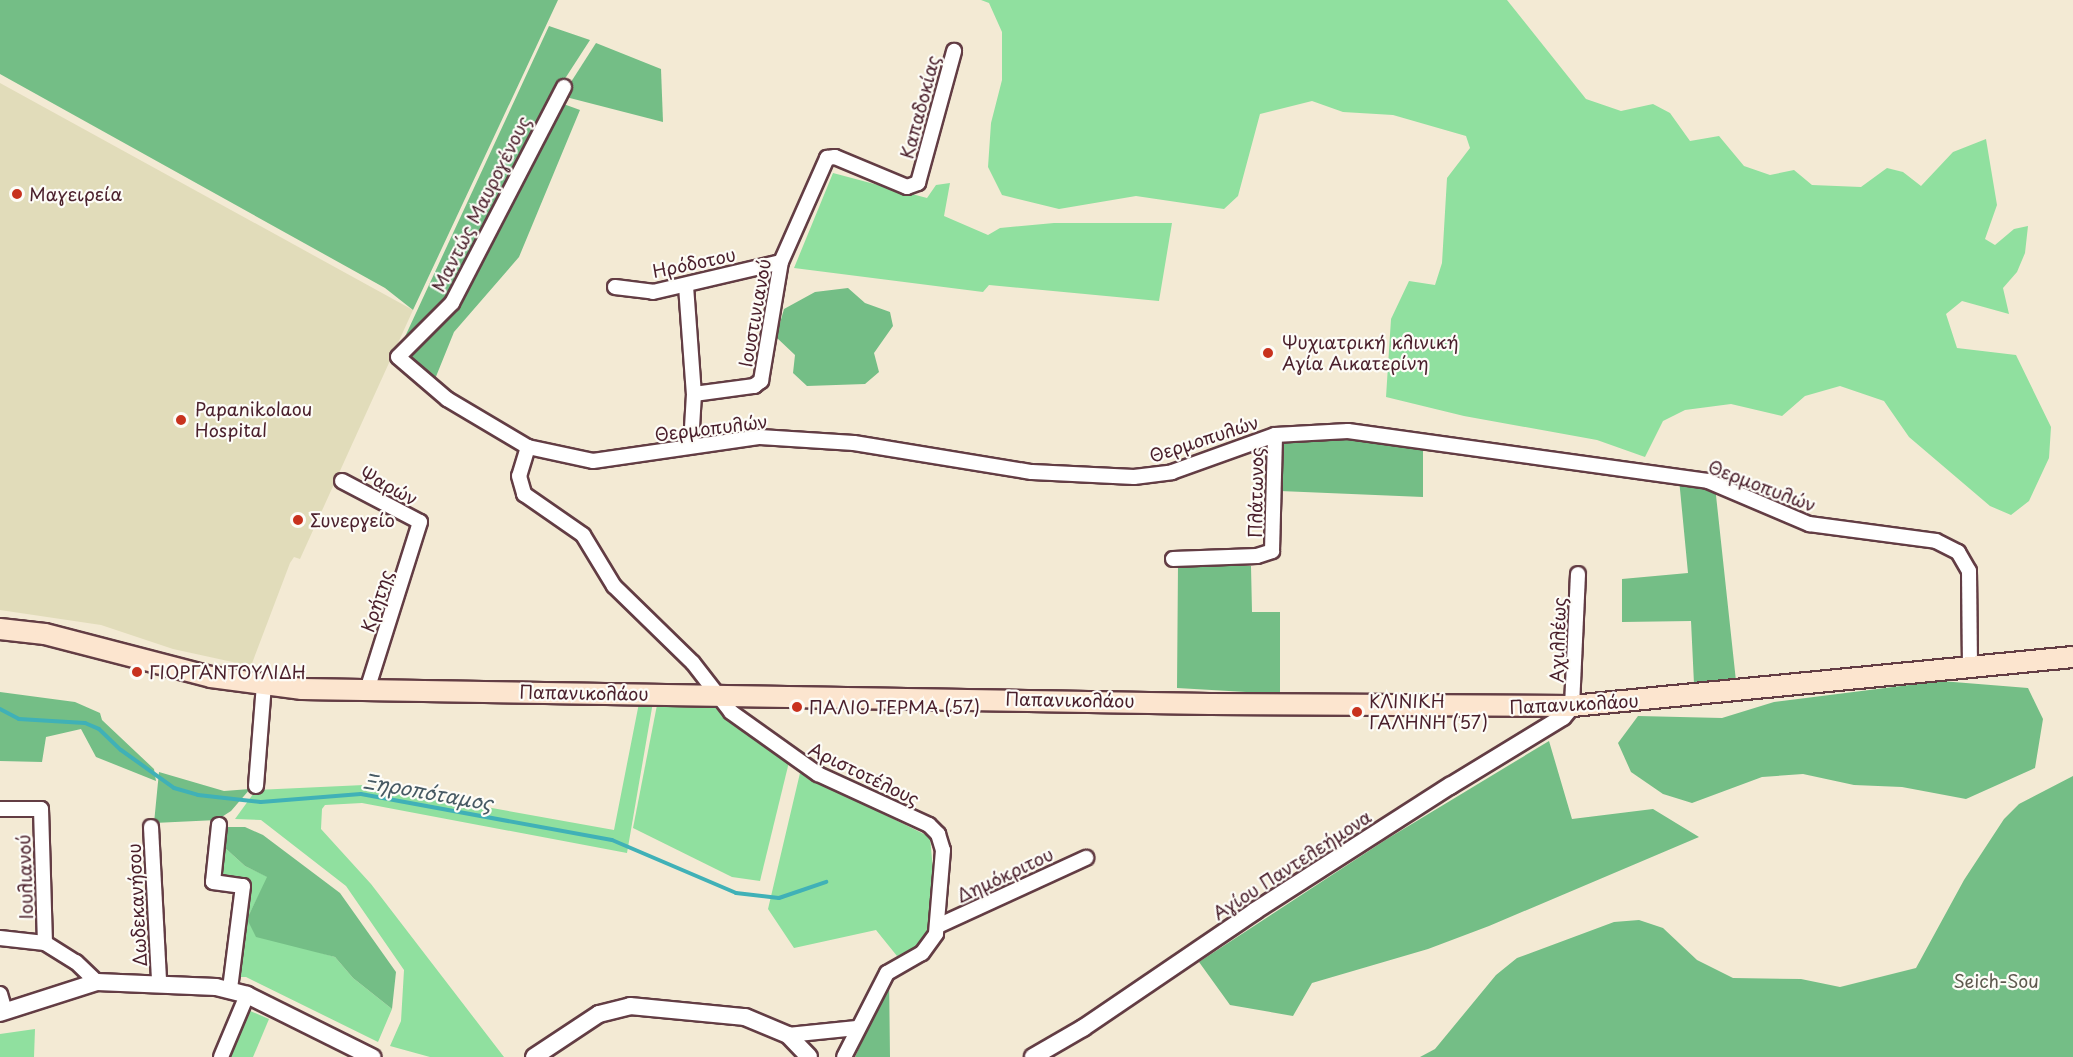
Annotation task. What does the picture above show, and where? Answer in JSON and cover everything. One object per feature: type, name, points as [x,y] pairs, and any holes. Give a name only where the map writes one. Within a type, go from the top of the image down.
[{"type":"main road","name":"Παπανικολάου","points":[[0,629],[45,634],[171,669],[264,685],[367,690],[716,695],[1572,706],[2073,657]]},
{"type":"street","name":"Καπαδοκίας","points":[[828,157],[907,187],[915,186],[920,180],[954,51]]},
{"type":"street","name":"Μαντώς Μαυρογένους","points":[[399,357],[452,303],[564,87]]},
{"type":"street","name":"Ιουστινιανού","points":[[694,394],[753,386],[761,381],[781,262],[828,157]]},
{"type":"street","name":"Ηρόδοτου","points":[[615,287],[653,292],[781,262]]},
{"type":"street","points":[[686,286],[694,394],[691,445]]},
{"type":"street","name":"Θερμοπυλών","points":[[399,357],[447,399],[528,447],[593,461],[760,436],[854,443],[1032,472],[1129,478],[1172,472],[1275,435],[1348,430],[1708,481],[1809,524],[1948,545],[1958,552],[1969,571],[1970,667]]},
{"type":"street","name":"Πλάτωνος","points":[[1173,559],[1257,555],[1272,551],[1275,435]]},
{"type":"street","name":"Αριστοτέλους","points":[[528,447],[519,476],[524,494],[583,535],[614,586],[693,663],[716,695],[740,719],[818,774],[935,829],[943,850],[940,925]]},
{"type":"street","name":"Ψαρών","points":[[342,481],[420,522]]},
{"type":"street","name":"Κρήτης","points":[[367,690],[420,522]]},
{"type":"street","name":"Αχιλλέως","points":[[1572,706],[1578,574]]},
{"type":"street","points":[[256,786],[264,685]]},
{"type":"street","name":"Αγίου Παντελεήμονα","points":[[1033,1057],[1083,1028],[1430,798],[1563,717],[1572,706]]},
{"type":"street","name":"Ιουλιανού","points":[[0,809],[40,809],[45,943]]},
{"type":"street","points":[[219,825],[213,882],[243,886],[230,989]]},
{"type":"street","name":"Δωδεκανήσου","points":[[151,827],[159,982]]},
{"type":"street","name":"Δημόκριτου","points":[[940,925],[1086,858]]},
{"type":"street","points":[[844,1057],[887,973],[930,946],[940,925]]},
{"type":"street","points":[[0,938],[45,943],[76,962],[97,982]]},
{"type":"street","points":[[0,994],[3,1012],[97,982],[159,982],[230,989],[247,995],[354,1053],[372,1057]]},
{"type":"street","points":[[221,1057],[247,995]]},
{"type":"street","points":[[534,1057],[598,1014],[623,1006],[745,1017],[788,1035],[809,1057]]},
{"type":"street","points":[[788,1035],[857,1028]]},
{"type":"shaded area","name":"Papanikolaou Hospital","points":[[0,83],[413,310],[300,559],[294,557],[290,563],[251,666],[173,649],[101,625],[0,610]]},
{"type":"green space","points":[[0,0],[558,0],[413,310],[385,288],[0,74]]},
{"type":"green space","points":[[981,0],[1507,0],[1586,99],[1621,111],[1653,104],[1670,113],[1690,141],[1719,136],[1744,166],[1770,175],[1794,170],[1812,185],[1861,187],[1887,168],[1903,172],[1921,186],[1953,152],[1986,139],[1997,205],[1985,239],[1995,245],[2014,229],[2028,226],[2025,253],[2017,272],[2003,288],[2009,314],[1962,301],[1946,314],[1957,348],[2016,355],[2051,427],[2049,458],[2029,501],[2011,515],[1990,506],[1909,437],[1884,401],[1840,386],[1805,396],[1782,416],[1731,404],[1685,410],[1663,421],[1645,457],[1597,440],[1464,416],[1386,397],[1391,319],[1409,281],[1435,285],[1442,263],[1447,178],[1470,148],[1466,136],[1393,115],[1343,112],[1312,101],[1260,114],[1238,196],[1224,209],[1136,196],[1059,209],[1002,195],[988,167],[991,123],[1002,80],[1002,32],[989,3]]},
{"type":"green space","points":[[549,26],[590,40],[557,91],[449,300],[403,341]]},
{"type":"green space","points":[[596,43],[661,69],[663,122],[562,96]]},
{"type":"green space","points":[[558,102],[580,110],[519,257],[454,332],[433,384],[403,358],[455,306]]},
{"type":"green space","points":[[833,173],[927,198],[936,185],[950,183],[944,216],[988,235],[1000,228],[1054,223],[1172,223],[1159,301],[989,285],[983,292],[794,268]]},
{"type":"green space","points":[[848,288],[865,303],[890,312],[893,326],[874,353],[879,372],[865,384],[807,386],[793,373],[795,355],[776,337],[784,309],[815,292]]},
{"type":"green space","points":[[1344,436],[1423,444],[1423,497],[1280,491],[1282,441]]},
{"type":"green space","points":[[1679,479],[1715,486],[1736,681],[1694,684],[1691,621],[1622,622],[1622,579],[1688,573]]},
{"type":"green space","points":[[1178,564],[1251,566],[1252,612],[1280,612],[1280,694],[1177,688]]},
{"type":"green space","points":[[1941,681],[2028,688],[2043,719],[2035,768],[1966,799],[1902,787],[1854,785],[1803,774],[1762,777],[1692,803],[1663,794],[1631,772],[1618,743],[1638,716],[1722,718],[1774,702]]},
{"type":"green space","points":[[0,692],[75,702],[100,713],[102,720],[154,769],[156,781],[96,757],[81,729],[46,737],[42,762],[0,761]]},
{"type":"green space","points":[[653,702],[627,853],[362,803],[325,805],[322,809],[321,829],[371,884],[504,1057],[430,1057],[390,1046],[401,1021],[404,970],[346,886],[261,820],[235,819],[256,790],[364,785],[614,830],[639,703]]},
{"type":"green space","points":[[657,705],[717,705],[789,762],[760,881],[732,877],[633,828]]},
{"type":"green space","points":[[1549,741],[1572,819],[1653,809],[1699,837],[1489,926],[1428,949],[1312,983],[1293,1016],[1230,1005],[1199,962],[1387,839]]},
{"type":"green space","points":[[159,772],[224,791],[250,789],[231,811],[217,820],[154,823]]},
{"type":"green space","points":[[800,773],[930,837],[935,892],[930,926],[920,945],[897,956],[876,930],[794,948],[768,909]]},
{"type":"green space","name":"Seich-Sou","points":[[2073,776],[2073,1057],[1420,1057],[1435,1049],[1496,975],[1517,958],[1614,922],[1639,920],[1663,928],[1697,960],[1733,978],[1801,979],[1840,987],[1916,968],[1964,880],[2004,819],[2019,804]]},
{"type":"green space","points":[[223,827],[245,827],[263,835],[340,893],[396,972],[392,1009],[353,978],[335,957],[256,937],[247,919],[267,877],[245,866],[224,847]]},
{"type":"green space","points":[[224,847],[245,866],[268,877],[247,919],[301,947],[335,957],[353,978],[392,1009],[378,1042],[246,977],[237,977],[251,881],[222,875]]},
{"type":"green space","points":[[889,973],[890,1057],[855,1057],[864,1037]]},
{"type":"green space","points":[[248,1010],[269,1019],[253,1057],[227,1057]]},
{"type":"green space","points":[[35,1029],[34,1057],[0,1057],[0,1034]]},
{"type":"waterway","name":"Ξηροπόταμος","points":[[0,709],[19,719],[85,723],[99,729],[121,750],[174,788],[198,795],[261,802],[361,794],[612,840],[736,893],[779,898],[826,882]]},
{"type":"place","name":"Μαγειρεία","points":[[17,194]]},
{"type":"place","name":"Ψυχιατρική κλινική Αγία Αικατερίνη","points":[[1268,353]]},
{"type":"place","name":"Papanikolaou Hospital","points":[[181,420]]},
{"type":"place","name":"Συνεργείο","points":[[298,520]]},
{"type":"place","name":"ΓΙΟΡΓΑΝΤΟΥΛΙΔΗ","points":[[137,672]]},
{"type":"place","name":"ΠΑΛΙΟ ΤΕΡΜΑ (57)","points":[[797,707]]},
{"type":"place","name":"ΚΛΙΝΙΚΗ ΓΑΛΗΝΗ (57)","points":[[1357,712]]}]
